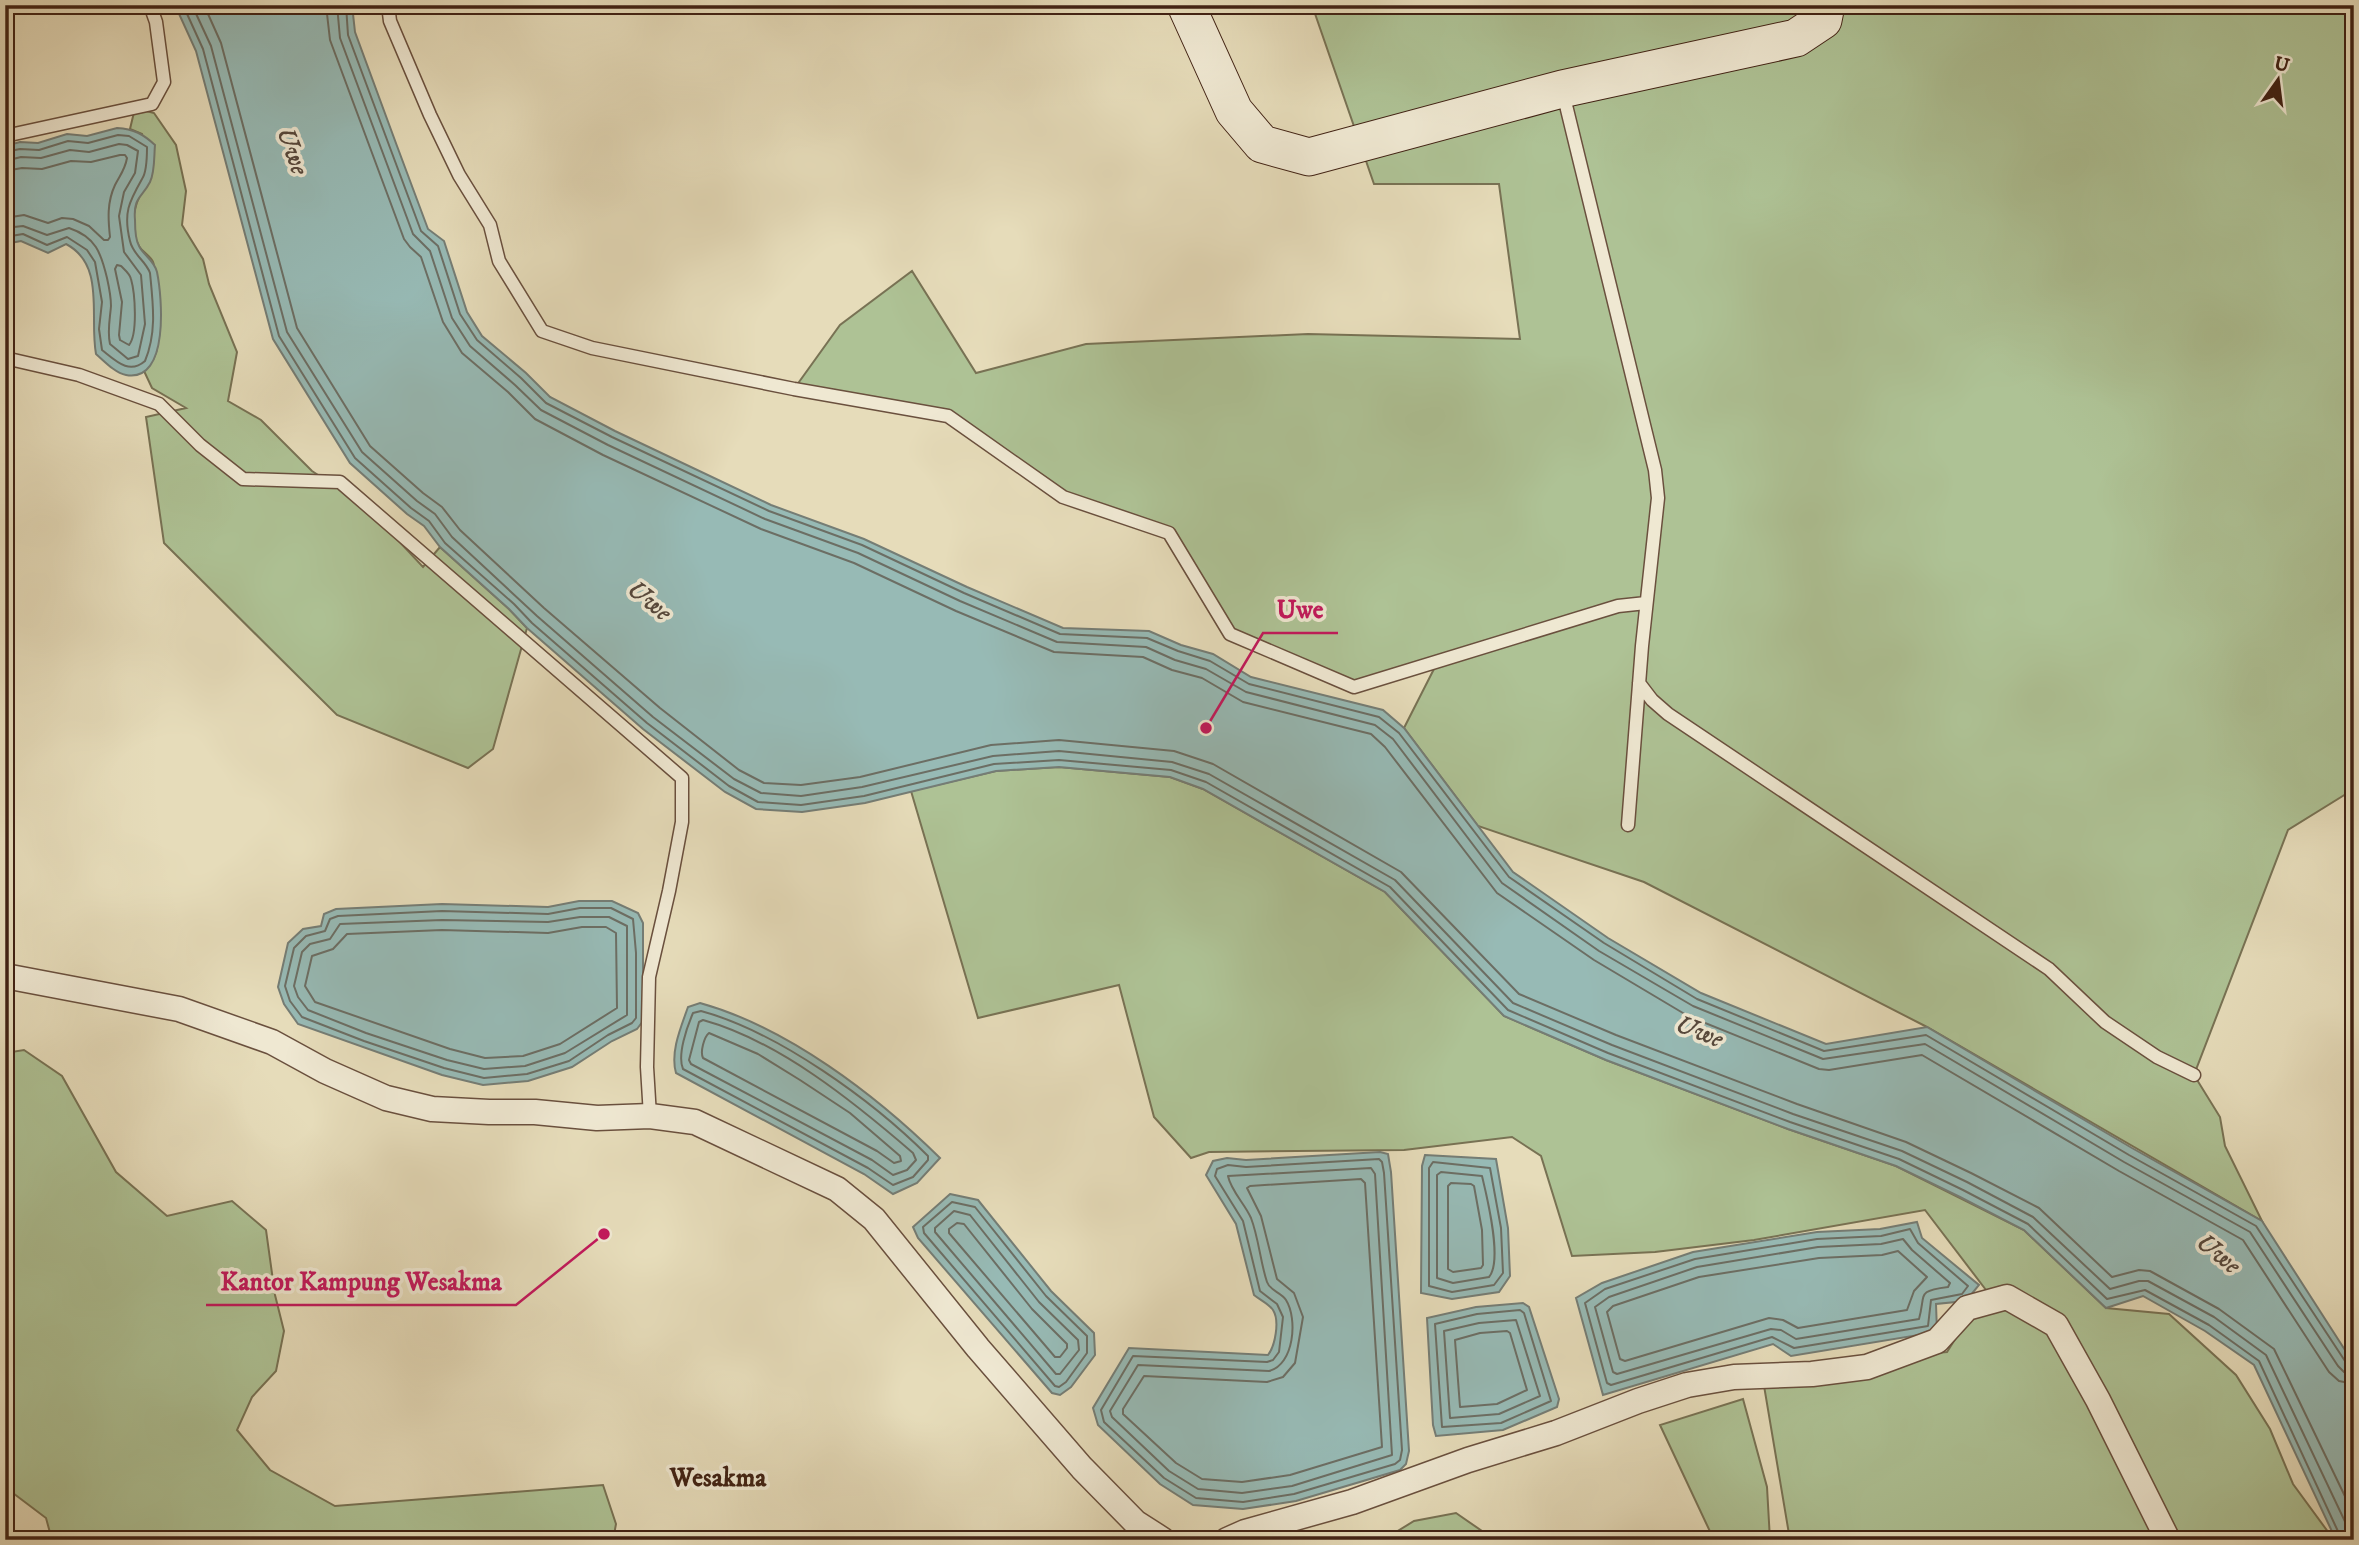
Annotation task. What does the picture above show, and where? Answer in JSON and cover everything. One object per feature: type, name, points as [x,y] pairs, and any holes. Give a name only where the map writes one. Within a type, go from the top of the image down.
[{"type":"main road","points":[[1186,5],[1234,111],[1262,145],[1309,157],[1562,89],[1796,38],[1823,20],[1826,5]]},
{"type":"street","points":[[5,976],[179,1009],[272,1042],[326,1072],[386,1098],[432,1109],[535,1112],[597,1118],[650,1116],[695,1122],[837,1189],[874,1219],[978,1348],[1082,1468],[1135,1522],[1163,1540]]},
{"type":"street","points":[[1227,1540],[1245,1532],[1352,1502],[1468,1460],[1556,1433],[1687,1385],[1734,1377],[1812,1374],[1867,1367],[1937,1341],[1967,1308],[2007,1297],[2056,1325],[2098,1400],[2168,1540]]},
{"type":"lane","points":[[5,136],[152,104],[164,82],[156,22],[150,5]]},
{"type":"lane","points":[[388,5],[390,21],[430,115],[459,175],[490,225],[499,261],[542,331],[592,348],[948,416],[1063,497],[1169,533],[1230,634],[1354,687],[1618,606],[1646,603]]},
{"type":"lane","points":[[1562,89],[1655,470],[1658,498],[1646,603],[1628,825]]},
{"type":"lane","points":[[5,358],[79,375],[159,404],[200,445],[243,479],[340,482],[682,778],[682,822],[649,977],[647,1067],[650,1116]]},
{"type":"lane","points":[[1639,683],[1652,700],[1668,714],[2049,969],[2105,1021],[2157,1057],[2194,1075]]},
{"type":"green space","points":[[1312,5],[2354,5],[2354,789],[2288,830],[2194,1075],[2220,1117],[2225,1146],[2262,1221],[1927,1027],[1644,882],[1478,826],[1404,728],[1437,663],[1354,687],[1230,634],[1169,533],[1063,497],[948,416],[794,389],[840,325],[912,271],[976,373],[1086,344],[1308,334],[1520,339],[1499,184],[1374,184]]},
{"type":"green space","points":[[135,108],[154,113],[176,145],[186,191],[182,225],[203,259],[209,284],[237,352],[228,401],[261,420],[312,471],[368,508],[423,567],[440,547],[527,628],[493,749],[468,768],[337,715],[164,543],[146,417],[186,408],[152,388],[144,371],[157,351],[158,315],[153,262],[135,238],[133,220],[140,195],[150,181],[142,134],[130,129]]},
{"type":"green space","points":[[1059,767],[1170,777],[1203,789],[1385,892],[1504,1016],[1606,1060],[1788,1129],[1896,1166],[2024,1230],[2106,1308],[2169,1314],[2236,1375],[2270,1429],[2293,1484],[2334,1540],[1790,1540],[1761,1368],[1947,1352],[1986,1290],[1925,1210],[1754,1240],[1655,1252],[1572,1256],[1541,1156],[1512,1137],[1404,1150],[1209,1152],[1191,1158],[1154,1117],[1119,985],[978,1018],[911,791],[996,771]]},
{"type":"green space","points":[[24,1050],[62,1076],[116,1172],[167,1216],[232,1201],[266,1230],[275,1295],[284,1331],[276,1371],[252,1397],[237,1430],[270,1470],[335,1506],[603,1485],[616,1524],[613,1540],[52,1540],[46,1518],[5,1487],[5,1053]]},
{"type":"green space","points":[[1743,1399],[1767,1487],[1770,1540],[1714,1540],[1660,1425]]},
{"type":"green space","points":[[1456,1513],[1495,1540],[1383,1540],[1414,1521]]},
{"type":"water","points":[[175,5],[352,5],[355,32],[428,229],[444,241],[467,312],[482,336],[550,397],[771,505],[864,539],[1063,628],[1149,631],[1181,645],[1213,654],[1251,677],[1383,710],[1404,728],[1513,872],[1608,938],[1701,993],[1826,1044],[1927,1027],[2262,1221],[2354,1364],[2354,1540],[2336,1540],[2254,1365],[2205,1331],[2143,1296],[2106,1308],[2024,1230],[1896,1166],[1788,1129],[1606,1060],[1504,1016],[1385,892],[1203,789],[1170,777],[1059,767],[996,771],[865,803],[802,812],[756,809],[725,792],[643,729],[527,628],[440,547],[424,526],[350,463],[273,339],[196,51]]},
{"type":"water","points":[[117,128],[138,133],[155,145],[153,173],[137,202],[135,226],[139,246],[157,272],[160,336],[150,366],[140,374],[126,375],[96,354],[91,278],[87,265],[78,253],[66,244],[48,253],[21,241],[5,244],[5,146],[20,142],[38,143],[67,134],[87,136]]},
{"type":"water","points":[[579,901],[612,901],[638,913],[643,923],[643,1021],[637,1029],[612,1041],[572,1067],[528,1081],[483,1085],[442,1075],[298,1024],[284,1004],[278,987],[288,943],[303,929],[321,926],[324,914],[336,909],[442,904],[548,907]]},
{"type":"water","points":[[700,1003],[765,1028],[829,1066],[888,1111],[940,1158],[917,1183],[893,1194],[864,1174],[676,1073],[675,1048],[682,1023],[688,1007]]},
{"type":"water","points":[[1380,1152],[1388,1154],[1391,1172],[1409,1451],[1406,1464],[1400,1470],[1296,1501],[1243,1509],[1193,1505],[1160,1484],[1098,1425],[1093,1408],[1129,1348],[1268,1355],[1271,1351],[1276,1333],[1275,1315],[1269,1306],[1254,1295],[1236,1224],[1206,1175],[1213,1161],[1227,1158],[1246,1160]]},
{"type":"water","points":[[1425,1155],[1496,1159],[1508,1228],[1510,1276],[1499,1292],[1452,1299],[1421,1293],[1422,1166]]},
{"type":"water","points":[[950,1194],[978,1200],[1051,1291],[1094,1333],[1095,1355],[1071,1387],[1060,1395],[1052,1393],[918,1238],[913,1227]]},
{"type":"water","points":[[1917,1222],[1922,1238],[1979,1285],[1966,1301],[1936,1304],[1937,1332],[1791,1356],[1773,1344],[1603,1395],[1576,1298],[1602,1283],[1693,1252],[1817,1232],[1880,1229]]},
{"type":"water","points":[[1523,1303],[1529,1307],[1559,1399],[1557,1407],[1503,1430],[1436,1436],[1433,1425],[1427,1318],[1476,1307]]},
{"type":"place","name":"Uwe","points":[[1206,728]]},
{"type":"place","name":"Kantor Kampung Wesakma","points":[[604,1234]]},
{"type":"district","name":"Wesakma","points":[[718,1478]]}]
